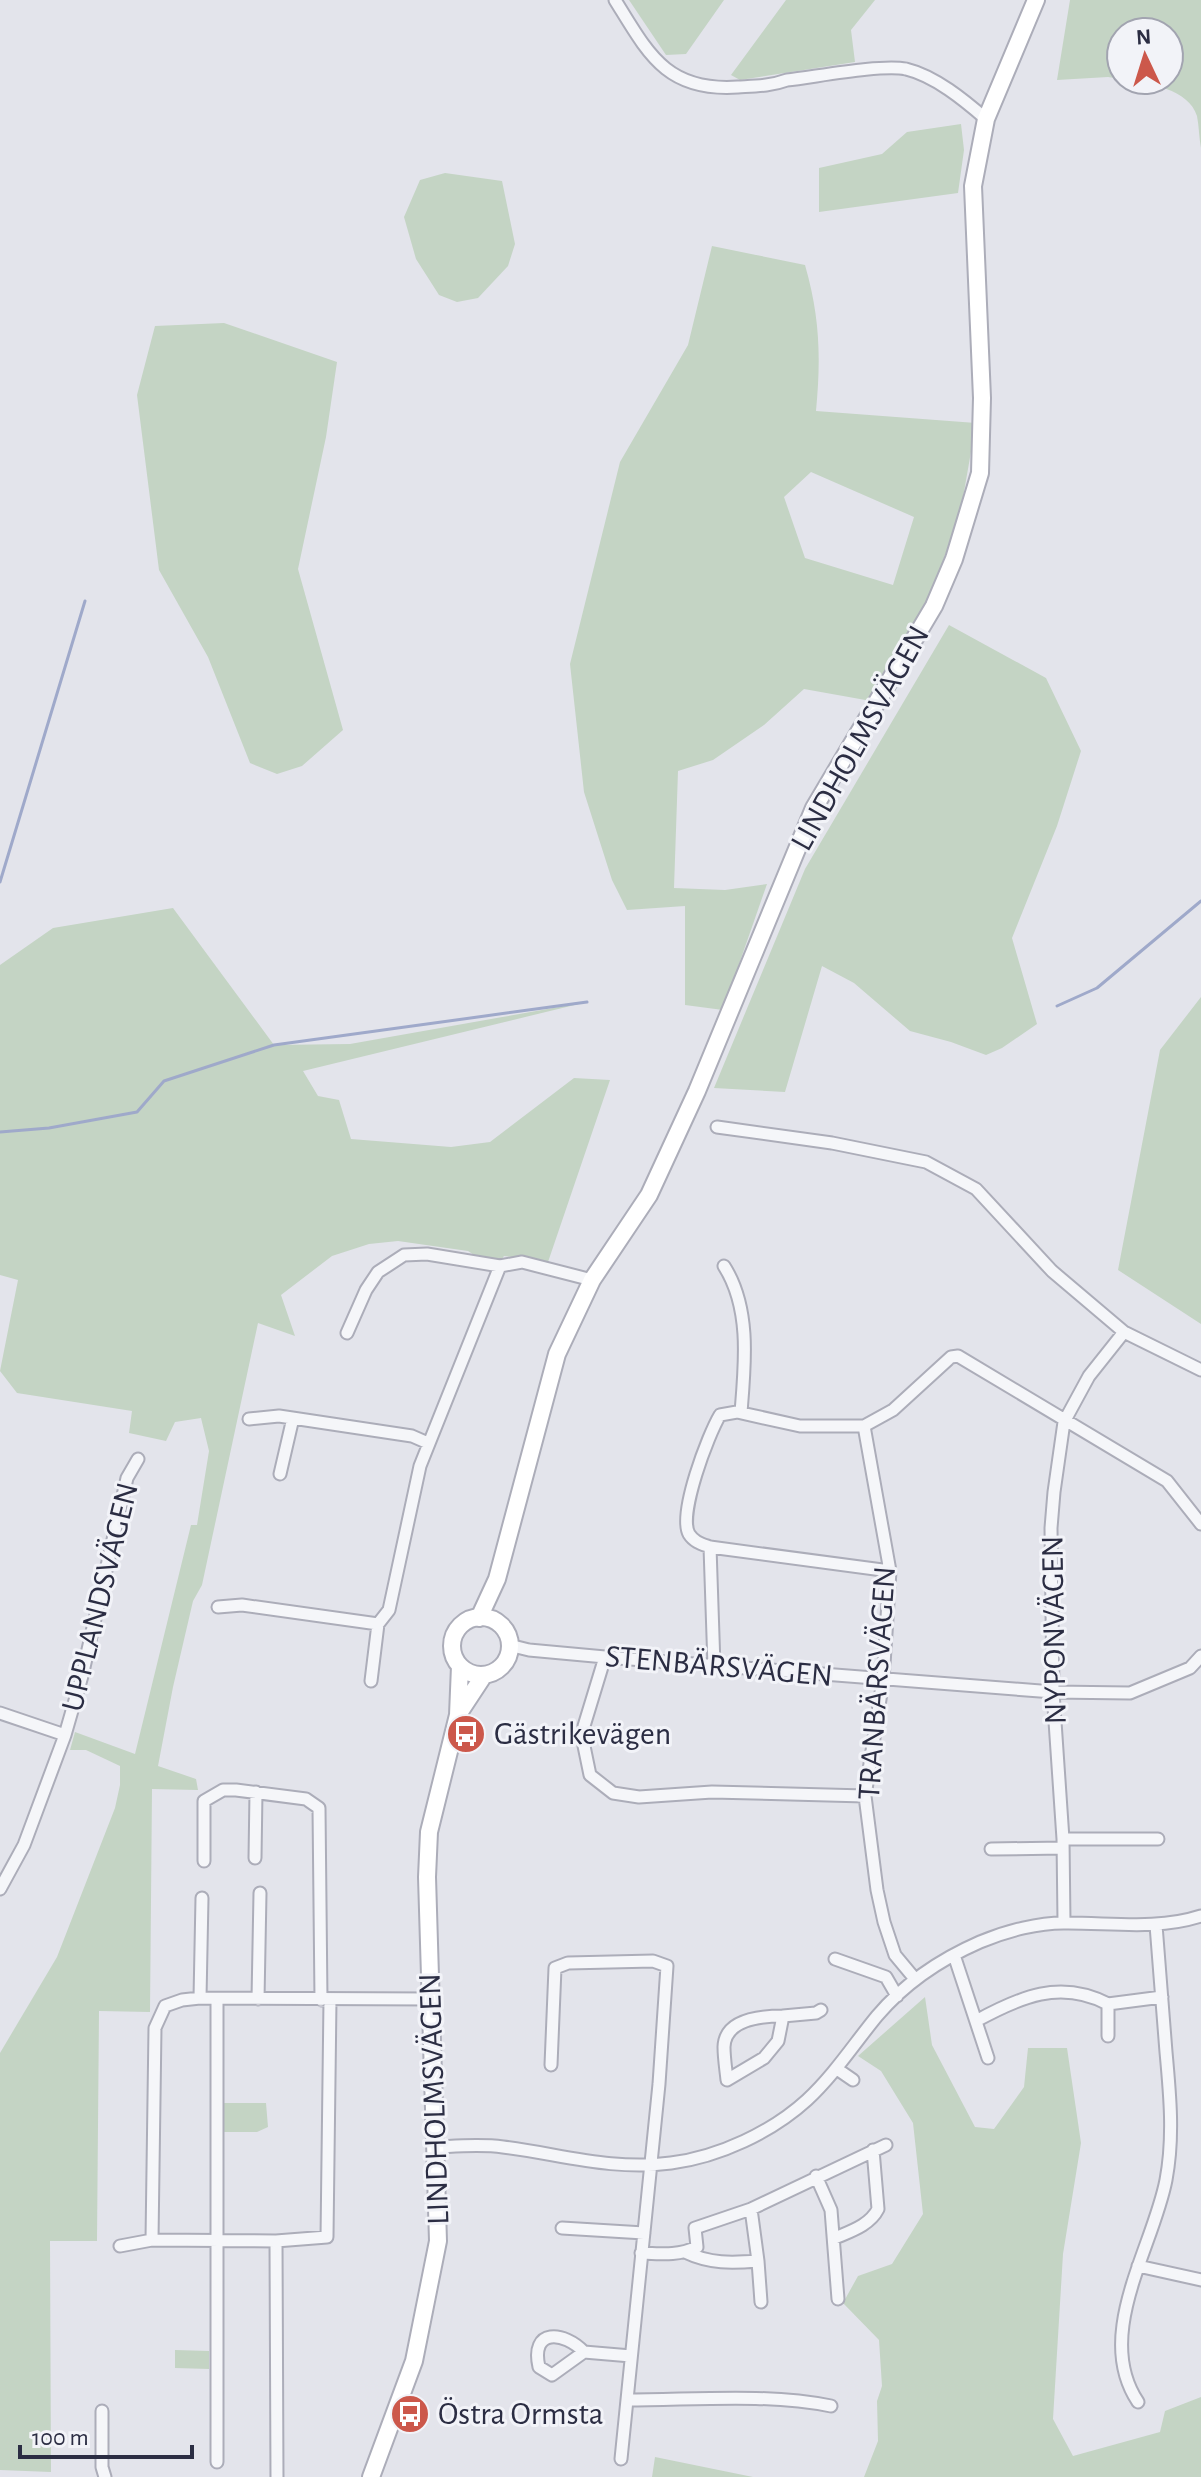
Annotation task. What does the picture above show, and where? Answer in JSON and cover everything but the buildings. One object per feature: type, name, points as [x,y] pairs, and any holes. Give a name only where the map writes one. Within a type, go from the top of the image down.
[{"type":"main road","name":"LINDHOLMSVÄGEN","points":[[371,2477],[414,2361],[438,2241],[427,1877],[429,1832],[458,1715],[460,1666],[452,1648],[455,1633],[465,1623],[479,1618],[497,1579],[557,1354],[592,1280],[649,1195],[697,1091],[814,808],[934,606],[954,559],[980,473],[982,398],[973,186],[986,119],[1036,0]]},
{"type":"main road","name":"LINDHOLMSVÄGEN","points":[[458,1715],[484,1675],[496,1670],[509,1649],[507,1635],[498,1624],[497,1579]]},
{"type":"main road","points":[[479,1618],[498,1624]]},
{"type":"main road","points":[[460,1666],[471,1673],[484,1675]]},
{"type":"street","points":[[615,0],[644,46],[668,73],[700,86],[731,88],[774,85],[787,80],[904,69],[942,86],[986,119]]},
{"type":"street","points":[[717,1127],[832,1143],[926,1162],[976,1189],[1052,1271],[1124,1332],[1201,1370]]},
{"type":"street","points":[[347,1333],[366,1290],[378,1272],[404,1255],[427,1254],[500,1266],[522,1262],[592,1280]]},
{"type":"street","points":[[371,1681],[378,1624],[389,1610],[420,1466],[500,1266]]},
{"type":"street","points":[[724,1266],[736,1285],[740,1308],[745,1356],[741,1412]]},
{"type":"street","points":[[1064,1422],[1089,1376],[1124,1332]]},
{"type":"street","points":[[890,1571],[710,1547],[695,1541],[687,1532],[687,1508],[712,1429],[720,1415],[741,1412],[800,1426],[864,1426],[893,1410],[951,1357],[958,1356],[1167,1481],[1201,1524]]},
{"type":"street","points":[[249,1419],[279,1416],[412,1436],[428,1443]]},
{"type":"street","points":[[280,1474],[293,1418]]},
{"type":"street","name":"NYPONVÄGEN","points":[[1064,1422],[1051,1528],[1053,1692],[1063,1844],[1064,1922]]},
{"type":"street","name":"TRANBÄRSVÄGEN","points":[[864,1426],[890,1571],[883,1680],[865,1796],[884,1922],[895,1955],[915,1979]]},
{"type":"street","name":"UPPLANDSVÄGEN","points":[[0,1889],[24,1845],[65,1735],[82,1676],[127,1478],[138,1459]]},
{"type":"street","points":[[710,1547],[714,1666]]},
{"type":"street","points":[[218,1607],[242,1605],[378,1624]]},
{"type":"street","name":"STENBÄRSVÄGEN","points":[[509,1649],[883,1680],[1053,1692],[1130,1693],[1190,1668],[1201,1656]]},
{"type":"street","points":[[605,1657],[584,1726],[584,1746],[590,1775],[613,1793],[639,1797],[712,1792],[865,1796]]},
{"type":"street","name":"UPPLANDSVÄGEN","points":[[0,1713],[65,1735]]},
{"type":"street","points":[[120,2246],[152,2240],[276,2241],[327,2237],[326,2000],[319,1808],[306,1799],[223,1790],[204,1801],[204,1861]]},
{"type":"street","points":[[255,1858],[256,1792]]},
{"type":"street","points":[[991,1849],[1158,1839]]},
{"type":"street","points":[[258,1999],[260,1893]]},
{"type":"street","points":[[200,1998],[202,1898]]},
{"type":"street","points":[[436,2147],[500,2146],[575,2161],[614,2165],[651,2165],[694,2159],[741,2142],[778,2123],[837,2069],[879,2014],[897,1996],[915,1979],[954,1955],[1003,1933],[1064,1922],[1156,1925],[1201,1916]]},
{"type":"street","points":[[1138,2402],[1127,2386],[1122,2337],[1127,2303],[1166,2183],[1170,2153],[1170,2101],[1156,1925]]},
{"type":"street","points":[[954,1955],[988,2058]]},
{"type":"street","points":[[835,1959],[886,1977],[897,1996]]},
{"type":"street","points":[[551,2065],[555,1968],[568,1963],[653,1961],[667,1966],[666,2011],[621,2459]]},
{"type":"street","points":[[976,2021],[1008,2003],[1047,1992],[1090,1995],[1108,2004],[1162,1997]]},
{"type":"street","points":[[152,2240],[155,2028],[165,2006],[200,1998],[432,1999]]},
{"type":"street","points":[[217,1999],[217,2462]]},
{"type":"street","points":[[1108,2004],[1108,2036]]},
{"type":"street","points":[[783,2016],[778,2041],[764,2058],[727,2080],[724,2045],[726,2038],[739,2024],[752,2017],[816,2013],[821,2010]]},
{"type":"street","points":[[837,2069],[853,2080]]},
{"type":"street","points":[[681,2254],[697,2247],[695,2228],[751,2209],[886,2145]]},
{"type":"street","points":[[835,2238],[866,2224],[876,2214],[873,2150]]},
{"type":"street","points":[[816,2176],[831,2210],[838,2299]]},
{"type":"street","points":[[751,2209],[761,2302]]},
{"type":"street","points":[[562,2228],[644,2233]]},
{"type":"street","points":[[276,2241],[277,2477]]},
{"type":"street","points":[[641,2253],[681,2254],[726,2264],[758,2261]]},
{"type":"street","points":[[1138,2266],[1201,2280]]},
{"type":"street","points":[[584,2352],[631,2356]]},
{"type":"street","points":[[627,2400],[770,2400],[831,2406]]},
{"type":"street","points":[[102,2411],[102,2467],[105,2477]]},
{"type":"green space","points":[[629,0],[724,0],[686,54],[666,55]]},
{"type":"green space","points":[[786,0],[875,0],[851,30],[855,62],[740,80],[731,75]]},
{"type":"green space","points":[[1070,0],[1201,0],[1201,148],[1197,116],[1193,107],[1181,96],[1185,96],[1185,16],[1105,16],[1105,77],[1057,80]]},
{"type":"green space","points":[[961,124],[964,150],[958,193],[819,212],[819,168],[882,154],[907,132]]},
{"type":"green space","points":[[445,173],[502,181],[515,244],[508,266],[478,298],[457,302],[439,295],[416,259],[404,217],[420,180]]},
{"type":"green space","points":[[712,246],[805,265],[818,338],[816,411],[976,423],[961,509],[929,601],[871,701],[804,689],[764,725],[713,760],[678,771],[674,888],[725,890],[767,884],[723,1010],[685,1005],[685,906],[627,910],[612,880],[584,792],[570,664],[620,462],[688,345]],"holes":[[[811,472],[914,517],[893,585],[805,558],[784,497]]]},
{"type":"green space","points":[[224,323],[337,362],[326,437],[298,569],[343,730],[302,766],[277,774],[250,763],[208,657],[159,570],[137,395],[155,326]]},
{"type":"green space","points":[[949,625],[1046,678],[1081,751],[1057,826],[1012,938],[1037,1024],[986,1055],[910,1031],[854,983],[822,966],[785,1092],[714,1088],[805,869]]},
{"type":"green space","points":[[173,908],[274,1045],[350,1044],[587,1002],[303,1071],[318,1096],[339,1100],[351,1139],[451,1147],[490,1142],[574,1078],[610,1080],[548,1262],[504,1256],[488,1264],[468,1251],[398,1241],[369,1244],[332,1256],[281,1295],[295,1336],[258,1323],[202,1585],[193,1601],[158,1766],[196,1779],[198,1790],[152,1789],[150,2012],[99,2011],[97,2241],[50,2241],[51,2472],[0,2470],[0,2053],[57,1957],[115,1808],[120,1766],[86,1750],[70,1750],[75,1732],[135,1754],[191,1525],[197,1525],[209,1451],[201,1418],[175,1422],[166,1441],[129,1433],[132,1411],[17,1393],[0,1371],[18,1280],[0,1275],[0,965],[53,928]]},
{"type":"green space","points":[[1201,997],[1201,1324],[1118,1270],[1160,1050]]},
{"type":"green space","points":[[925,1997],[932,2045],[975,2127],[994,2129],[1024,2087],[1028,2048],[1067,2048],[1081,2143],[1063,2254],[1053,2419],[1073,2456],[1160,2432],[1165,2411],[1201,2397],[1201,2477],[864,2477],[878,2441],[877,2401],[882,2386],[879,2340],[843,2303],[858,2276],[892,2264],[923,2214],[913,2123],[881,2071],[858,2056]]},
{"type":"green space","points":[[224,2103],[266,2103],[268,2127],[257,2132],[224,2132]]},
{"type":"green space","points":[[175,2350],[209,2351],[209,2369],[175,2368]]},
{"type":"green space","points":[[655,2457],[753,2477],[652,2477]]},
{"type":"waterway","points":[[0,882],[85,601]]},
{"type":"waterway","points":[[1057,1006],[1097,988],[1201,901]]},
{"type":"waterway","points":[[0,1132],[49,1128],[137,1112],[164,1081],[274,1045],[587,1002]]},
{"type":"place","name":"Gästrikevägen","points":[[466,1734]]},
{"type":"place","name":"Östra Ormsta","points":[[410,2414]]}]
